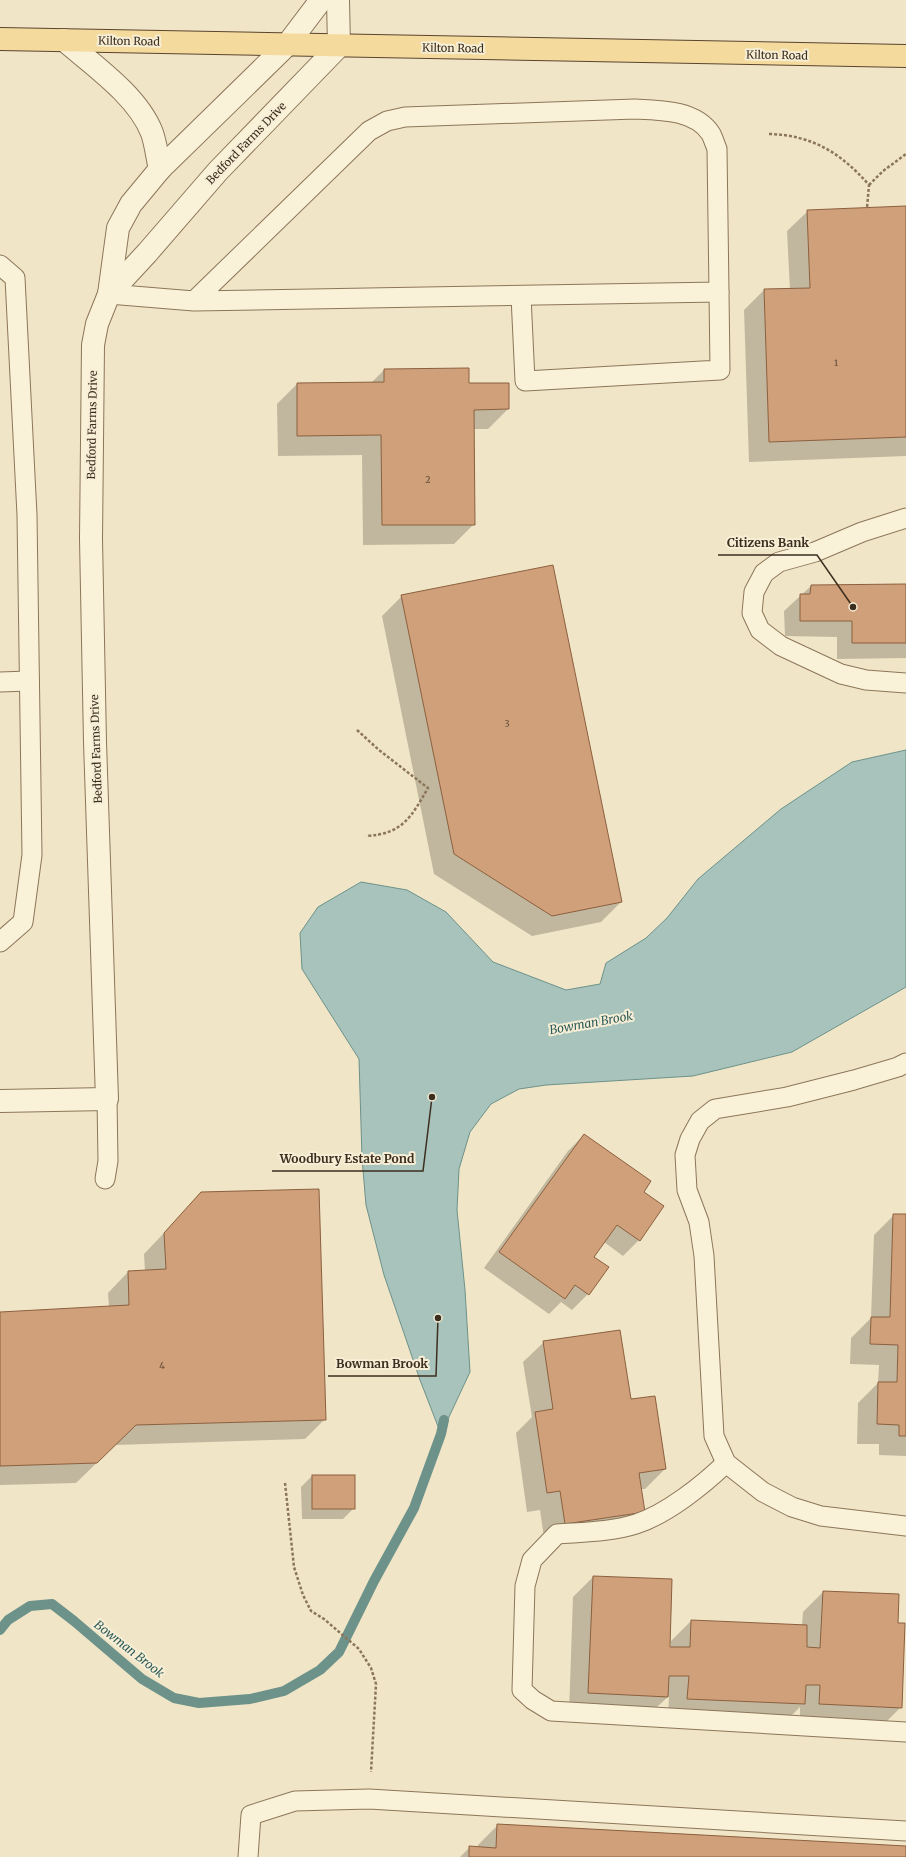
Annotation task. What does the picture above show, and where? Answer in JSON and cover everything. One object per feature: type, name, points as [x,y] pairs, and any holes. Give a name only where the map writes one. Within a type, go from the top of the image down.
[{"type":"main road","name":"Kilton Road","points":[[0,39],[906,56]]},
{"type":"main road","points":[[851,56],[906,68]]},
{"type":"street","name":"Bedford Farms Drive","points":[[107,1099],[90,540],[93,345],[97,324],[109,294],[118,228],[131,204],[160,169],[287,45],[321,0]]},
{"type":"street","points":[[338,0],[339,46]]},
{"type":"street","points":[[64,40],[112,81],[141,112],[152,133],[160,169]]},
{"type":"street","name":"Bedford Farms Drive","points":[[109,294],[148,253],[218,171],[339,46]]},
{"type":"street","points":[[0,1101],[107,1099]]},
{"type":"lane","points":[[194,302],[369,132],[387,120],[404,117],[635,108],[664,110],[684,115],[699,122],[711,134],[717,149],[720,370],[525,381],[521,296]]},
{"type":"lane","points":[[0,265],[15,278],[27,515],[32,855],[23,922],[0,942]]},
{"type":"lane","points":[[109,294],[194,302],[718,292]]},
{"type":"lane","points":[[906,518],[862,532],[815,552],[779,562],[764,573],[754,592],[752,613],[760,630],[781,646],[841,674],[866,680],[906,683]]},
{"type":"lane","points":[[0,682],[29,681]]},
{"type":"lane","points":[[906,1063],[898,1067],[854,1080],[787,1097],[715,1109],[700,1121],[690,1139],[685,1155],[687,1190],[699,1222],[704,1256],[714,1436],[726,1463],[763,1492],[792,1507],[820,1516],[906,1526]]},
{"type":"lane","points":[[105,1178],[108,1161],[107,1099]]},
{"type":"lane","points":[[726,1463],[708,1480],[659,1513],[636,1524],[601,1531],[557,1534],[532,1560],[525,1586],[522,1690],[533,1700],[552,1711],[906,1732]]},
{"type":"lane","points":[[248,1857],[252,1815],[295,1801],[369,1799],[906,1832]]},
{"type":"path","points":[[769,134],[788,134],[820,144],[839,156],[869,185]]},
{"type":"path","points":[[867,208],[869,185],[883,171],[906,154]]},
{"type":"path","points":[[357,730],[379,750],[428,788],[406,821],[394,831],[366,836]]},
{"type":"path","points":[[285,1483],[294,1567],[303,1595],[311,1611],[324,1619],[359,1649],[372,1668],[376,1684],[369,1799]]},
{"type":"water","points":[[906,750],[906,987],[792,1052],[693,1076],[546,1085],[519,1089],[491,1104],[470,1132],[459,1169],[457,1210],[465,1290],[470,1372],[441,1434],[420,1380],[384,1275],[366,1205],[362,1158],[359,1059],[302,969],[300,933],[318,907],[361,882],[407,890],[446,912],[493,962],[566,990],[600,984],[606,963],[646,938],[667,918],[698,879],[781,809],[852,762]]},
{"type":"building","points":[[906,206],[906,437],[769,442],[764,289],[810,288],[807,210]]},
{"type":"building","points":[[469,368],[469,383],[509,383],[509,409],[474,410],[475,525],[382,525],[381,435],[297,436],[297,383],[384,382],[384,369]]},
{"type":"building","points":[[553,565],[622,902],[552,916],[454,854],[401,595]]},
{"type":"building","points":[[906,584],[906,643],[852,643],[852,621],[800,621],[800,594],[810,594],[811,585]]},
{"type":"building","points":[[584,1134],[651,1181],[644,1192],[664,1206],[640,1241],[617,1225],[594,1257],[609,1267],[589,1295],[575,1285],[565,1299],[499,1252]]},
{"type":"building","points":[[319,1189],[326,1420],[136,1425],[97,1463],[0,1466],[0,1312],[129,1305],[128,1271],[166,1269],[164,1233],[201,1192]]},
{"type":"building","points":[[893,1214],[906,1214],[906,1436],[899,1436],[899,1425],[877,1424],[878,1382],[897,1382],[898,1345],[870,1344],[871,1317],[890,1317]]},
{"type":"building","points":[[620,1330],[631,1399],[655,1396],[666,1469],[639,1473],[645,1512],[565,1524],[560,1491],[547,1493],[535,1412],[553,1409],[543,1341]]},
{"type":"building","points":[[312,1475],[355,1475],[355,1509],[312,1509]]},
{"type":"building","points":[[593,1576],[672,1579],[670,1647],[690,1647],[691,1620],[807,1625],[807,1647],[820,1648],[823,1591],[899,1594],[898,1623],[905,1623],[902,1708],[819,1704],[820,1685],[806,1685],[805,1704],[687,1699],[689,1676],[669,1676],[668,1697],[588,1693]]},
{"type":"building","points":[[497,1824],[906,1846],[906,1857],[469,1857],[469,1846],[496,1848]]},
{"type":"waterway","name":"Bowman Brook","points":[[0,1630],[8,1620],[30,1606],[52,1604],[142,1679],[174,1698],[199,1703],[250,1699],[284,1691],[320,1670],[339,1652],[374,1581],[414,1508],[441,1434],[444,1420]]},
{"type":"place","name":"Citizens Bank","points":[[853,607]]},
{"type":"place","name":"Woodbury Estate Pond","points":[[432,1097]]},
{"type":"place","name":"Bowman Brook","points":[[438,1318]]}]
